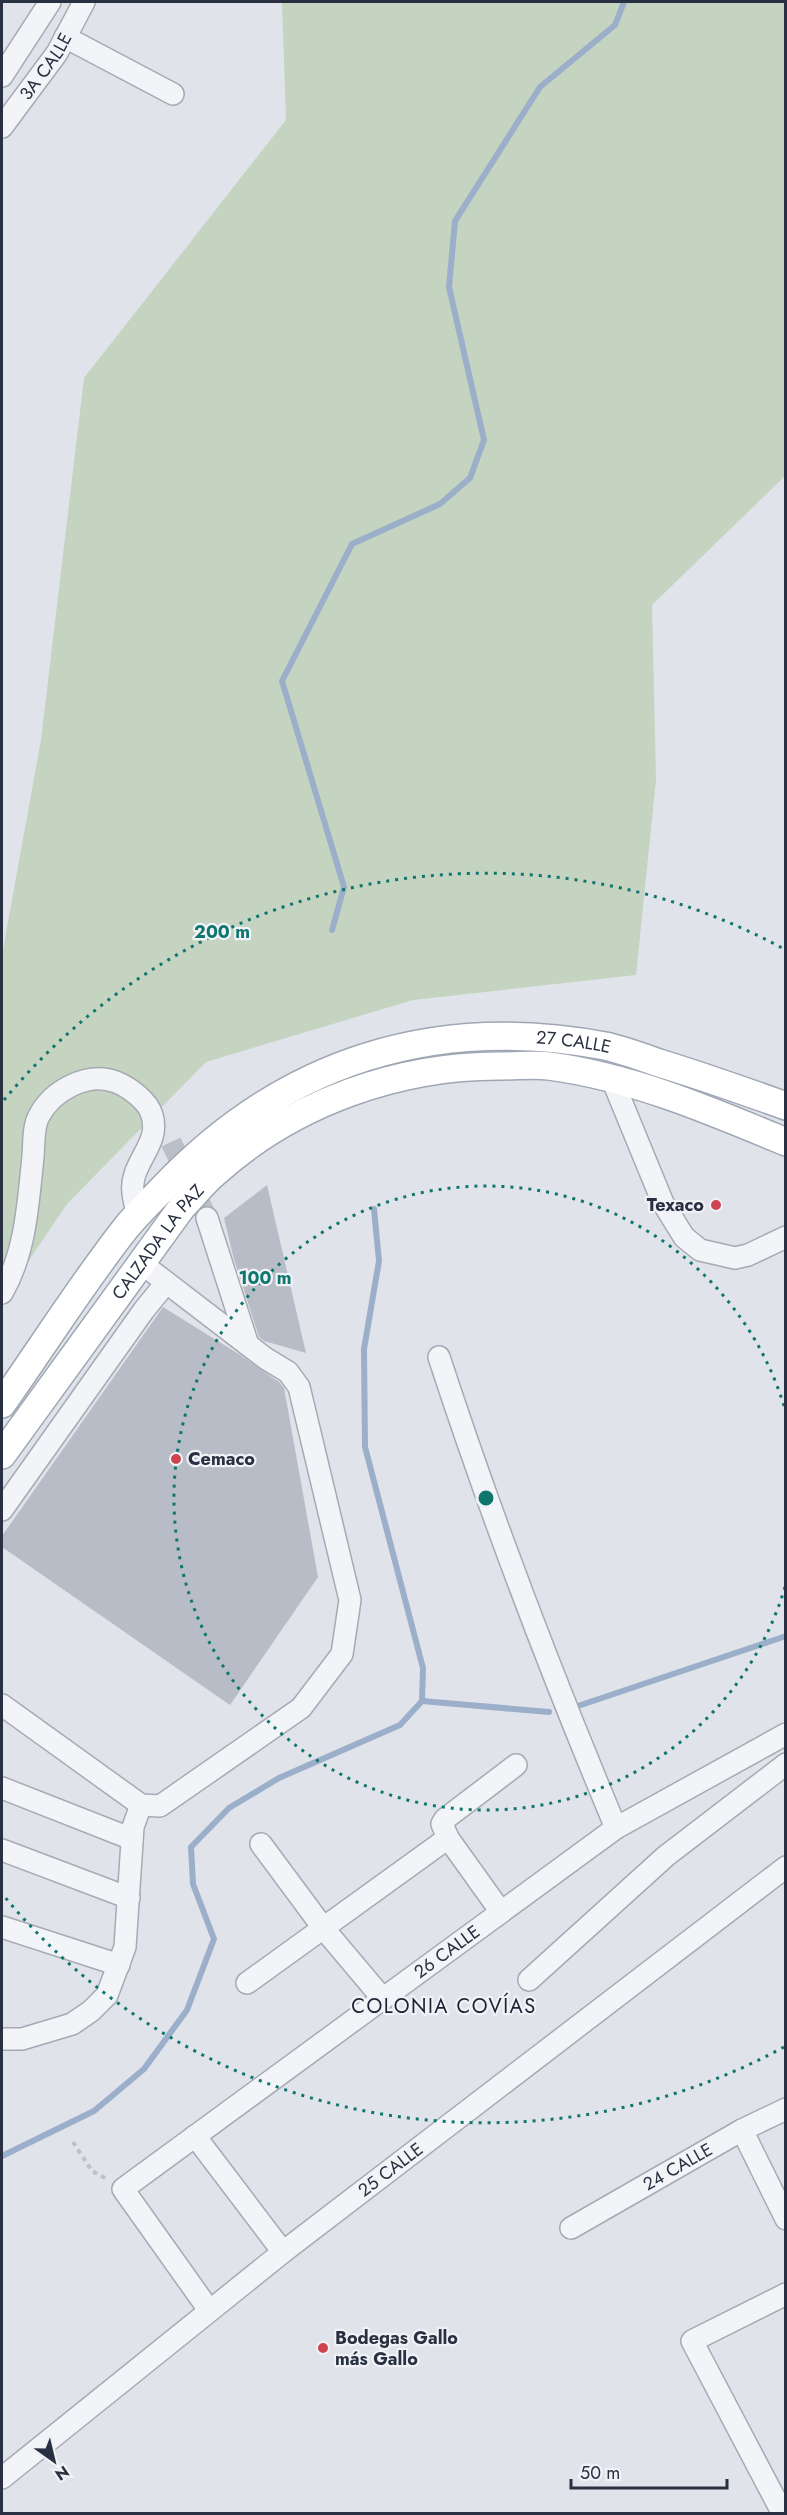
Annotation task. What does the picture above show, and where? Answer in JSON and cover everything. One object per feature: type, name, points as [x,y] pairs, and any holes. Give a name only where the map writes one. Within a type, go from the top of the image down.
[{"type":"main road","name":"27 CALLE","points":[[357,1059],[438,1040],[483,1036],[536,1036],[608,1047],[709,1078],[786,1106]]},
{"type":"main road","name":"CALZADA LA PAZ","points":[[2,1404],[126,1228],[192,1158],[228,1128],[292,1087],[357,1059]]},
{"type":"main road","name":"27 CALLE","points":[[365,1086],[431,1070],[484,1066],[548,1066],[612,1079],[664,1093],[786,1142]]},
{"type":"main road","name":"CALZADA LA PAZ","points":[[2,1455],[182,1207],[216,1172],[255,1142],[288,1122],[365,1086]]},
{"type":"street","name":"3A CALLE","points":[[2,76],[50,2]]},
{"type":"street","name":"3A CALLE","points":[[2,127],[57,53],[84,2]]},
{"type":"street","points":[[65,37],[173,94]]},
{"type":"street","points":[[2,1293],[13,1273],[24,1231],[38,1117],[58,1093],[86,1079],[115,1082],[145,1102],[151,1112],[154,1126],[153,1139],[135,1173],[133,1184],[138,1215]]},
{"type":"street","points":[[612,1079],[663,1203],[684,1237],[700,1250],[735,1258],[748,1255],[786,1237]]},
{"type":"street","points":[[154,1126],[171,1142]]},
{"type":"street","points":[[207,1218],[248,1346]]},
{"type":"street","points":[[2,1705],[141,1805],[160,1806],[301,1708],[342,1654],[350,1600],[299,1387],[288,1372],[248,1346],[141,1263]]},
{"type":"street","points":[[2,1510],[144,1310],[166,1283]]},
{"type":"street","points":[[439,1357],[476,1470],[574,1726],[616,1828]]},
{"type":"street","name":"26 CALLE","points":[[123,2189],[616,1828],[786,1734]]},
{"type":"street","points":[[529,1980],[666,1856],[786,1764]]},
{"type":"street","points":[[501,1912],[448,1838],[441,1824],[516,1765]]},
{"type":"street","points":[[2,1788],[132,1839]]},
{"type":"street","points":[[2,2039],[22,2039],[72,2024],[108,1995],[125,1947],[132,1839],[141,1805]]},
{"type":"street","points":[[247,1983],[448,1838]]},
{"type":"street","points":[[261,1844],[324,1929],[383,1999]]},
{"type":"street","points":[[2,1850],[129,1898]]},
{"type":"street","name":"25 CALLE","points":[[2,2478],[283,2252],[786,1867]]},
{"type":"street","points":[[2,1927],[118,1965]]},
{"type":"street","name":"24 CALLE","points":[[571,2228],[742,2130],[786,2109]]},
{"type":"street","points":[[742,2130],[786,2219]]},
{"type":"street","points":[[195,2136],[283,2252]]},
{"type":"street","points":[[123,2189],[209,2310]]},
{"type":"street","points":[[783,2514],[692,2341],[786,2294]]},
{"type":"path","points":[[73,2142],[92,2171],[123,2189]]},
{"type":"green space","points":[[282,2],[785,2],[785,476],[652,605],[656,780],[636,975],[413,1000],[206,1062],[67,1204],[2,1300],[2,955],[41,740],[84,378],[286,120]]},
{"type":"building","points":[[267,1185],[306,1353],[264,1341],[259,1337],[233,1256],[224,1218]]},
{"type":"building","name":"Cemaco","points":[[163,1307],[237,1353],[279,1382],[284,1388],[318,1577],[230,1705],[2,1547],[2,1536]]},
{"type":"waterway","points":[[332,930],[344,887],[282,681],[352,544],[440,504],[470,478],[484,440],[449,287],[455,221],[540,87],[615,25],[624,2]]},
{"type":"waterway","points":[[2,2156],[94,2111],[144,2069],[187,2010],[214,1939],[193,1884],[191,1847],[229,1808],[279,1778],[400,1725],[422,1701],[423,1668],[365,1447],[364,1349],[379,1261],[374,1209]]},
{"type":"waterway","points":[[578,1706],[786,1636]]},
{"type":"waterway","points":[[422,1701],[549,1712]]},
{"type":"tunnel","points":[[171,1142],[207,1218]]},
{"type":"place","name":"Texaco","points":[[716,1205]]},
{"type":"place","name":"Cemaco","points":[[176,1459]]},
{"type":"place","name":"Bodegas Gallo más Gallo","points":[[323,2348]]},
{"type":"district","name":"COLONIA COVÍAS","points":[[444,2006]]}]
